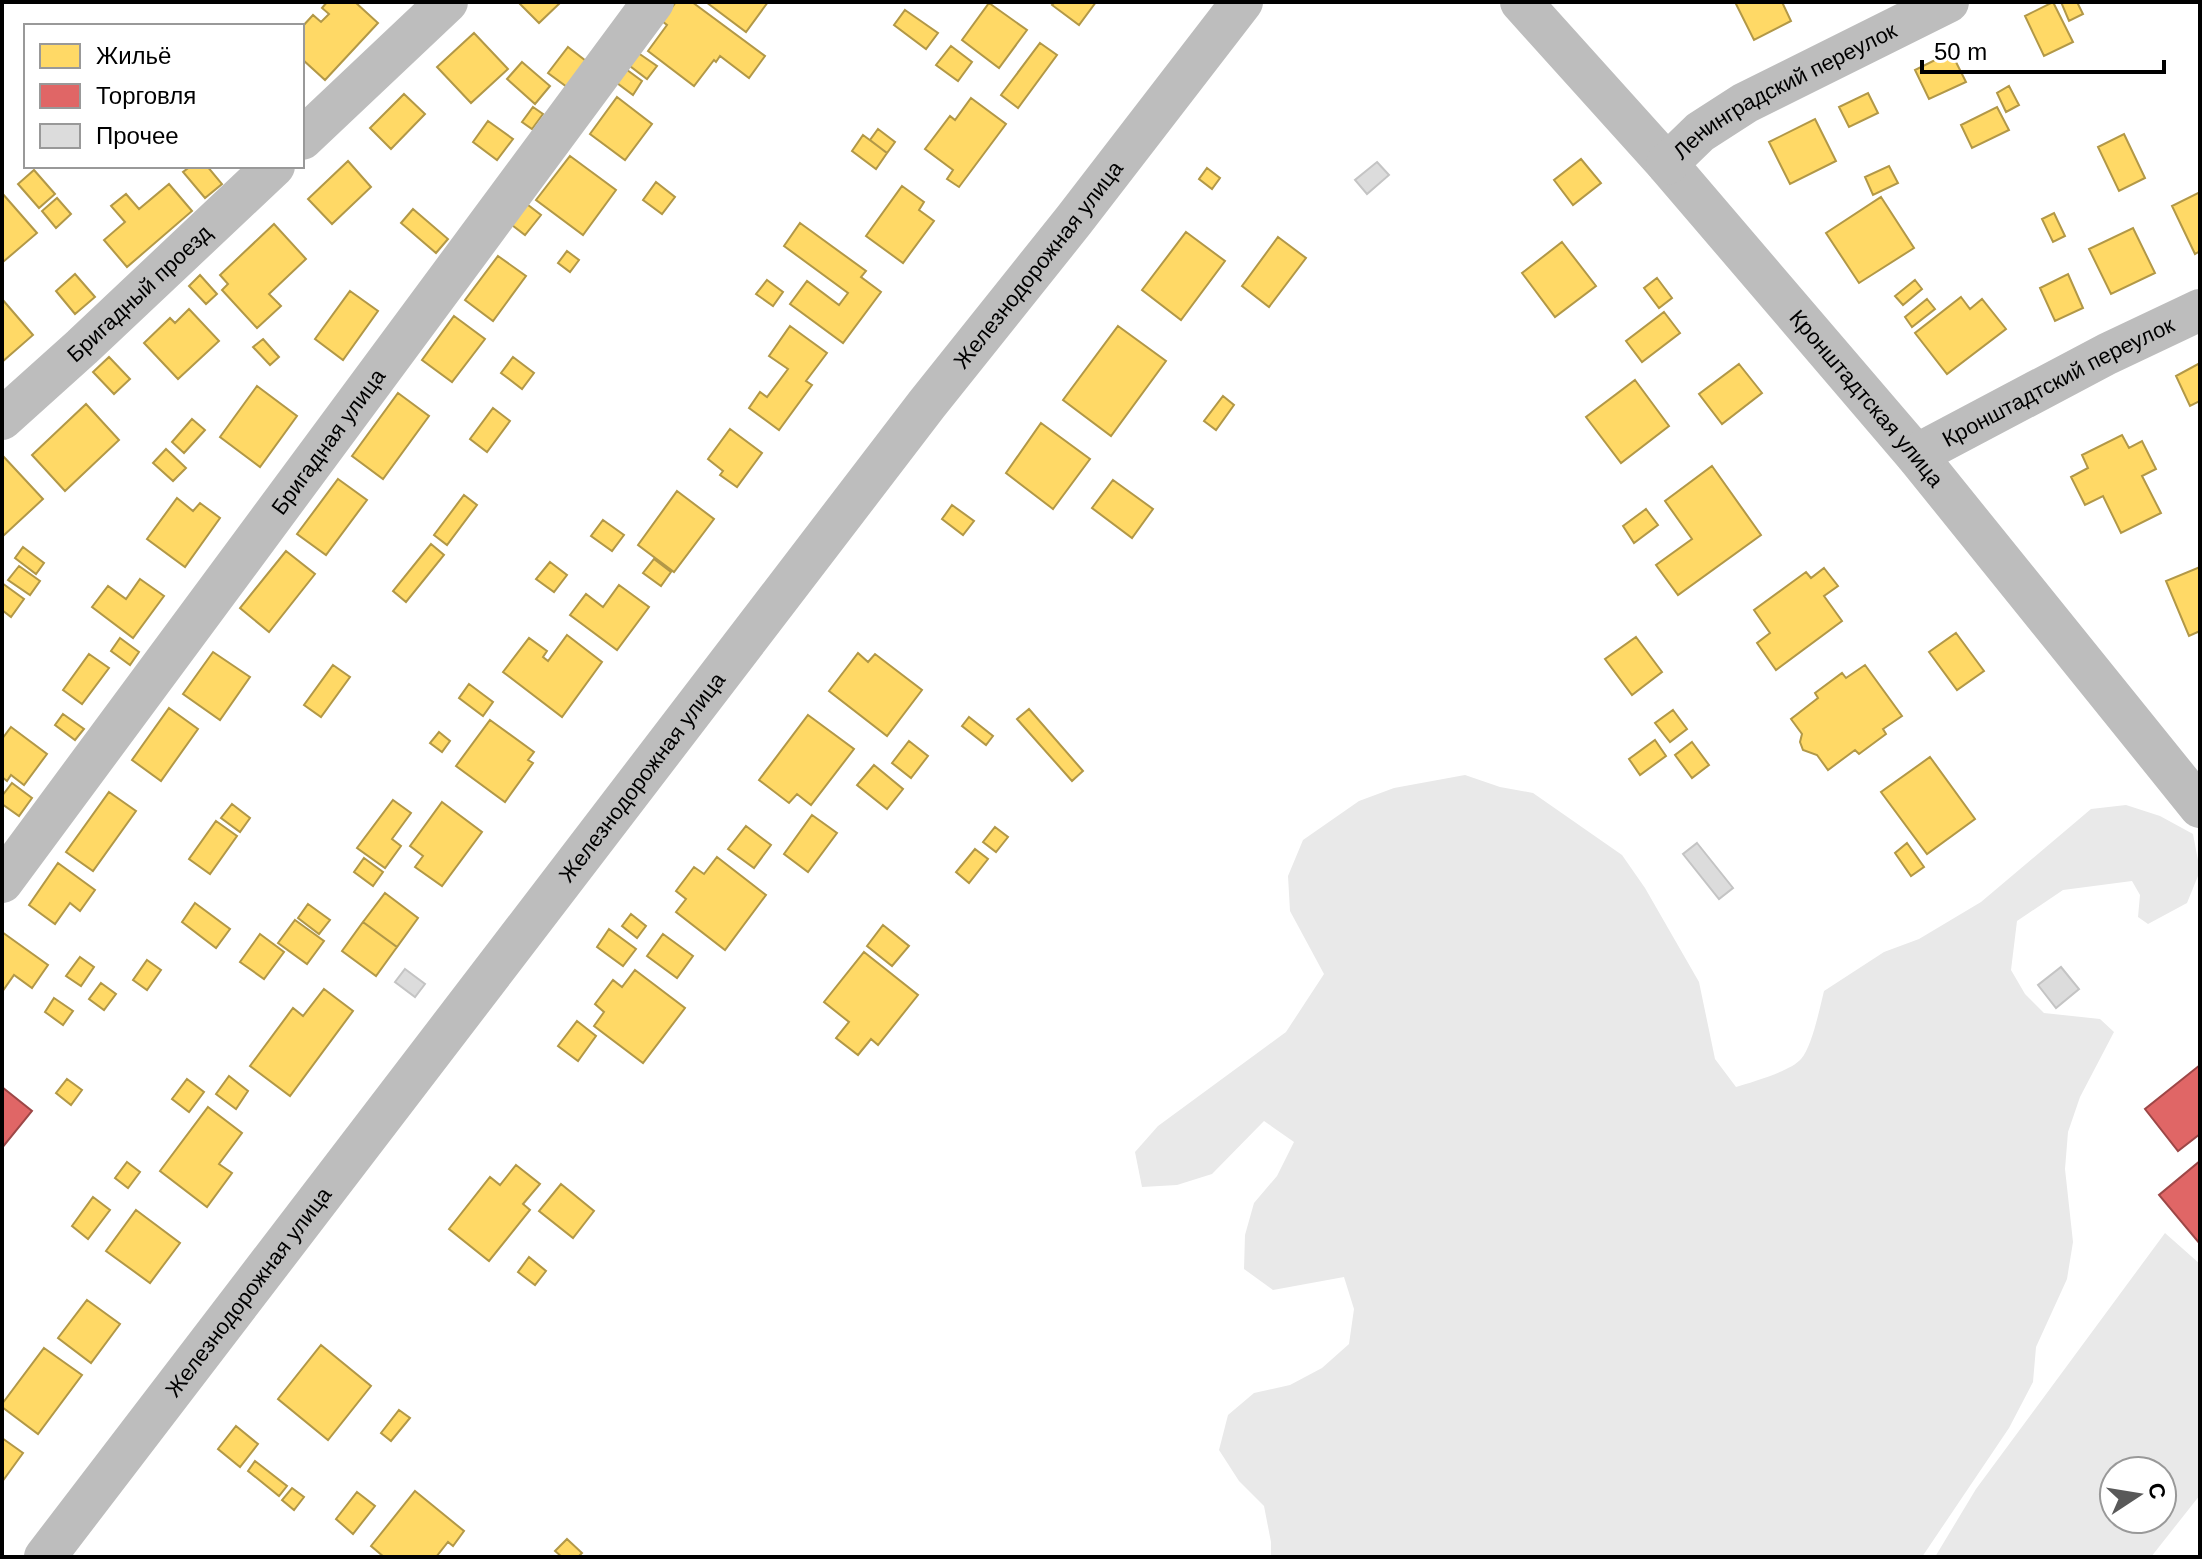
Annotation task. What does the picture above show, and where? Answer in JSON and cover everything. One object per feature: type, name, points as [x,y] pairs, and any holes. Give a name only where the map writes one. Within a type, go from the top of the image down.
[{"type":"street","points":[[304,137],[447,2]]},
{"type":"street","name":"Бригадная улица","points":[[2,882],[653,2]]},
{"type":"street","name":"Железнодорожная улица","points":[[45,1557],[927,404],[1242,2]]},
{"type":"street","name":"Кронштадтская улица","points":[[1521,2],[1667,164],[1916,455],[2200,807]]},
{"type":"street","name":"Ленинградский переулок","points":[[1667,164],[1700,132],[1745,103],[1948,2]]},
{"type":"street","name":"Бригадный проезд","points":[[2,419],[272,168]]},
{"type":"street","name":"Кронштадтский переулок","points":[[1916,455],[2107,354],[2200,310]]},
{"type":"street","points":[[82,1557],[79,1545],[84,1505]]},
{"type":"shaded area","points":[[1465,775],[1500,787],[1533,793],[1622,855],[1645,888],[1699,982],[1715,1059],[1736,1087],[1780,1072],[1801,1059],[1812,1036],[1824,991],[1884,952],[1919,939],[1981,902],[2091,809],[2126,805],[2160,816],[2193,834],[2200,871],[2187,903],[2148,924],[2138,917],[2140,895],[2132,881],[2063,890],[2017,921],[2011,970],[2025,994],[2044,1013],[2100,1019],[2114,1032],[2080,1097],[2068,1132],[2065,1169],[2073,1242],[2067,1279],[2036,1347],[2033,1382],[2009,1428],[1922,1557],[1271,1557],[1264,1506],[1239,1481],[1219,1450],[1228,1415],[1254,1393],[1290,1385],[1322,1368],[1349,1344],[1354,1309],[1344,1277],[1273,1290],[1244,1269],[1245,1235],[1254,1203],[1277,1176],[1294,1142],[1264,1121],[1212,1174],[1177,1185],[1142,1187],[1135,1152],[1158,1126],[1286,1032],[1324,974],[1290,911],[1288,876],[1303,840],[1359,801],[1394,788]]},
{"type":"shaded area","points":[[2165,1233],[2200,1264],[2200,1495],[2178,1523],[2178,1455],[2098,1455],[2098,1535],[2168,1535],[2151,1557],[1935,1557],[1976,1489]]},
{"type":"building: Жильё","points":[[327,2],[355,2],[378,23],[325,80],[304,61],[304,25],[313,15],[321,22],[329,14],[322,8]]},
{"type":"building: Жильё","points":[[518,2],[561,2],[539,23]]},
{"type":"building: Жильё","points":[[676,2],[692,2],[765,56],[749,78],[720,56],[694,86],[648,51],[667,25],[662,21]]},
{"type":"building: Жильё","points":[[706,2],[768,2],[746,32]]},
{"type":"building: Жильё","points":[[1055,2],[1096,2],[1079,25],[1052,5]]},
{"type":"building: Жильё","points":[[1735,2],[1782,2],[1791,21],[1754,40]]},
{"type":"building: Жильё","points":[[2053,2],[2073,42],[2044,56],[2025,16]]},
{"type":"building: Жильё","points":[[2061,2],[2077,2],[2083,14],[2069,21]]},
{"type":"building: Жильё","points":[[989,3],[1027,30],[999,68],[962,40]]},
{"type":"building: Жильё","points":[[905,10],[938,33],[926,49],[894,25]]},
{"type":"building: Жильё","points":[[474,33],[508,69],[471,103],[437,67]]},
{"type":"building: Жильё","points":[[1040,43],[1057,55],[1018,108],[1001,95]]},
{"type":"building: Жильё","points":[[951,46],[972,62],[958,81],[936,65]]},
{"type":"building: Жильё","points":[[568,47],[586,61],[567,87],[548,73]]},
{"type":"building: Жильё","points":[[631,48],[657,66],[647,79],[622,60]]},
{"type":"building: Жильё","points":[[1951,52],[1966,82],[1929,99],[1915,70]]},
{"type":"building: Жильё","points":[[522,62],[550,86],[535,104],[507,79]]},
{"type":"building: Жильё","points":[[619,64],[642,81],[633,95],[609,77]]},
{"type":"building: Жильё","points":[[2009,86],[2019,105],[2006,112],[1997,93]]},
{"type":"building: Жильё","points":[[1868,93],[1878,113],[1849,127],[1839,107]]},
{"type":"building: Жильё","points":[[404,94],[425,114],[391,149],[370,128]]},
{"type":"building: Жильё","points":[[617,97],[652,124],[625,160],[590,134]]},
{"type":"building: Жильё","points":[[971,98],[1006,124],[959,187],[947,179],[953,170],[925,149],[950,116],[955,120]]},
{"type":"building: Жильё","points":[[533,107],[543,114],[532,129],[522,122]]},
{"type":"building: Жильё","points":[[1997,107],[2009,130],[1972,148],[1961,125]]},
{"type":"building: Жильё","points":[[1815,119],[1836,161],[1790,184],[1769,142]]},
{"type":"building: Жильё","points":[[488,121],[513,139],[497,160],[473,142]]},
{"type":"building: Жильё","points":[[878,129],[895,142],[887,153],[870,140]]},
{"type":"building: Жильё","points":[[2124,134],[2145,178],[2119,191],[2098,147]]},
{"type":"building: Жильё","points":[[863,135],[887,153],[876,169],[852,151]]},
{"type":"building: Жильё","points":[[570,156],[616,190],[583,235],[536,200]]},
{"type":"building: Жильё","points":[[1581,159],[1601,183],[1573,205],[1554,180]]},
{"type":"building: Жильё","points":[[348,161],[371,187],[332,224],[308,199]]},
{"type":"building: Жильё","points":[[1889,166],[1898,183],[1873,195],[1865,177]]},
{"type":"building: Жильё","points":[[188,168],[209,168],[222,184],[205,198],[183,172]]},
{"type":"building: Жильё","points":[[1207,168],[1220,178],[1212,189],[1199,179]]},
{"type":"building: Жильё","points":[[34,170],[55,194],[39,208],[18,184]]},
{"type":"building: Жильё","points":[[656,182],[675,197],[662,214],[643,200]]},
{"type":"building: Жильё","points":[[169,184],[192,211],[127,267],[104,240],[125,222],[111,206],[126,194],[139,209]]},
{"type":"building: Жильё","points":[[902,186],[924,202],[919,210],[934,221],[903,263],[866,236]]},
{"type":"building: Жильё","points":[[2200,192],[2200,251],[2195,254],[2172,206]]},
{"type":"building: Жильё","points":[[2,193],[37,233],[3,262],[2,261]]},
{"type":"building: Жильё","points":[[1881,197],[1914,248],[1859,283],[1826,233]]},
{"type":"building: Жильё","points":[[57,198],[71,214],[56,228],[42,211]]},
{"type":"building: Жильё","points":[[519,198],[541,215],[525,235],[504,219]]},
{"type":"building: Жильё","points":[[413,209],[448,239],[436,253],[401,223]]},
{"type":"building: Жильё","points":[[2054,213],[2065,236],[2053,242],[2042,219]]},
{"type":"building: Жильё","points":[[800,223],[866,271],[861,277],[881,292],[843,343],[790,304],[807,281],[839,305],[848,293],[784,246]]},
{"type":"building: Жильё","points":[[274,224],[306,259],[269,294],[281,306],[257,328],[222,290],[228,284],[220,275]]},
{"type":"building: Жильё","points":[[2133,228],[2155,273],[2111,294],[2089,249]]},
{"type":"building: Жильё","points":[[1186,232],[1225,261],[1181,320],[1142,290]]},
{"type":"building: Жильё","points":[[1278,237],[1306,258],[1269,307],[1242,286]]},
{"type":"building: Жильё","points":[[1562,242],[1596,286],[1555,317],[1522,273]]},
{"type":"building: Жильё","points":[[567,251],[579,260],[570,272],[558,263]]},
{"type":"building: Жильё","points":[[498,256],[526,276],[493,321],[465,300]]},
{"type":"building: Жильё","points":[[75,274],[95,297],[75,314],[56,291]]},
{"type":"building: Жильё","points":[[2068,274],[2083,308],[2055,321],[2040,288]]},
{"type":"building: Жильё","points":[[200,275],[217,294],[206,304],[189,286]]},
{"type":"building: Жильё","points":[[1657,278],[1672,298],[1659,308],[1644,288]]},
{"type":"building: Жильё","points":[[767,280],[783,292],[773,306],[756,294]]},
{"type":"building: Жильё","points":[[1915,280],[1922,289],[1903,305],[1895,296]]},
{"type":"building: Жильё","points":[[350,291],[378,311],[343,360],[315,339]]},
{"type":"building: Жильё","points":[[1961,297],[1970,309],[1982,299],[2006,329],[1947,374],[1915,333]]},
{"type":"building: Жильё","points":[[2,299],[33,335],[2,362]]},
{"type":"building: Жильё","points":[[1927,299],[1935,309],[1912,327],[1905,317]]},
{"type":"building: Жильё","points":[[189,309],[219,341],[178,379],[144,343],[170,318],[175,323]]},
{"type":"building: Жильё","points":[[1664,312],[1680,333],[1642,362],[1626,341]]},
{"type":"building: Жильё","points":[[454,316],[485,339],[452,382],[422,360]]},
{"type":"building: Жильё","points":[[790,326],[827,353],[806,381],[812,385],[779,430],[749,408],[760,392],[767,397],[788,369],[769,356]]},
{"type":"building: Жильё","points":[[1118,326],[1166,361],[1111,436],[1063,400]]},
{"type":"building: Жильё","points":[[263,339],[279,357],[270,365],[253,347]]},
{"type":"building: Жильё","points":[[109,357],[130,379],[114,394],[93,372]]},
{"type":"building: Жильё","points":[[513,357],[534,373],[522,389],[501,373]]},
{"type":"building: Жильё","points":[[2200,363],[2200,401],[2190,406],[2176,376]]},
{"type":"building: Жильё","points":[[1739,364],[1762,393],[1722,424],[1699,394]]},
{"type":"building: Жильё","points":[[1635,380],[1669,426],[1621,463],[1586,417]]},
{"type":"building: Жильё","points":[[257,386],[297,416],[260,467],[220,437]]},
{"type":"building: Жильё","points":[[398,393],[429,416],[383,479],[352,456]]},
{"type":"building: Жильё","points":[[1223,396],[1234,405],[1216,430],[1204,421]]},
{"type":"building: Жильё","points":[[86,404],[119,440],[65,491],[32,455]]},
{"type":"building: Жильё","points":[[493,408],[510,421],[487,452],[470,439]]},
{"type":"building: Жильё","points":[[192,419],[205,430],[184,453],[172,442]]},
{"type":"building: Жильё","points":[[1041,423],[1090,459],[1053,509],[1006,473]]},
{"type":"building: Жильё","points":[[730,429],[762,453],[737,487],[720,475],[723,471],[708,459]]},
{"type":"building: Жильё","points":[[2122,435],[2129,448],[2142,441],[2156,469],[2142,476],[2161,513],[2121,533],[2103,496],[2085,505],[2071,477],[2088,468],[2082,455]]},
{"type":"building: Жильё","points":[[166,449],[186,468],[173,481],[153,463]]},
{"type":"building: Жильё","points":[[2,457],[43,499],[2,537]]},
{"type":"building: Жильё","points":[[1712,466],[1761,535],[1678,595],[1656,565],[1692,539],[1665,501]]},
{"type":"building: Жильё","points":[[338,479],[367,500],[326,555],[297,534]]},
{"type":"building: Жильё","points":[[1113,480],[1153,509],[1132,538],[1092,508]]},
{"type":"building: Жильё","points":[[677,491],[714,519],[674,572],[638,545]]},
{"type":"building: Жильё","points":[[464,495],[477,505],[447,545],[434,535]]},
{"type":"building: Жильё","points":[[177,498],[193,511],[200,503],[220,518],[185,567],[147,539]]},
{"type":"building: Жильё","points":[[952,505],[974,521],[963,535],[942,519]]},
{"type":"building: Жильё","points":[[1646,509],[1658,525],[1634,543],[1623,526]]},
{"type":"building: Жильё","points":[[603,520],[624,535],[612,551],[591,536]]},
{"type":"building: Жильё","points":[[431,544],[444,555],[406,602],[393,591]]},
{"type":"building: Жильё","points":[[23,547],[44,563],[36,574],[15,558]]},
{"type":"building: Жильё","points":[[286,551],[315,574],[269,632],[240,608]]},
{"type":"building: Жильё","points":[[654,559],[671,572],[661,586],[643,573]]},
{"type":"building: Жильё","points":[[550,562],[567,575],[554,592],[536,579]]},
{"type":"building: Жильё","points":[[19,566],[40,581],[30,595],[8,580]]},
{"type":"building: Жильё","points":[[2200,567],[2200,631],[2189,636],[2166,581]]},
{"type":"building: Жильё","points":[[1824,568],[1838,586],[1824,596],[1842,621],[1776,670],[1757,643],[1770,633],[1754,610],[1806,572],[1811,578]]},
{"type":"building: Жильё","points":[[140,579],[164,596],[133,638],[92,607],[108,586],[126,599]]},
{"type":"building: Жильё","points":[[2,583],[24,599],[11,617],[2,610]]},
{"type":"building: Жильё","points":[[619,585],[649,607],[617,650],[570,615],[586,594],[603,607]]},
{"type":"building: Жильё","points":[[1956,633],[1984,671],[1957,690],[1929,652]]},
{"type":"building: Жильё","points":[[567,635],[602,662],[562,717],[503,672],[529,638],[547,651],[543,657],[548,661]]},
{"type":"building: Жильё","points":[[1636,637],[1662,672],[1632,695],[1605,659]]},
{"type":"building: Жильё","points":[[120,638],[139,652],[130,665],[111,651]]},
{"type":"building: Жильё","points":[[213,652],[250,677],[220,720],[183,694]]},
{"type":"building: Жильё","points":[[858,653],[868,662],[875,654],[922,690],[887,736],[829,691]]},
{"type":"building: Жильё","points":[[89,654],[109,668],[82,704],[63,690]]},
{"type":"building: Жильё","points":[[333,665],[350,677],[321,717],[304,705]]},
{"type":"building: Жильё","points":[[1865,665],[1902,716],[1883,729],[1886,734],[1859,754],[1855,750],[1828,770],[1817,755],[1803,750],[1800,742],[1802,734],[1791,719],[1818,698],[1815,693],[1842,673],[1846,678]]},
{"type":"building: Жильё","points":[[469,684],[493,702],[483,716],[459,698]]},
{"type":"building: Жильё","points":[[169,708],[198,729],[161,781],[132,760]]},
{"type":"building: Жильё","points":[[1029,709],[1083,771],[1072,781],[1017,719]]},
{"type":"building: Жильё","points":[[1673,710],[1687,729],[1670,742],[1655,723]]},
{"type":"building: Жильё","points":[[63,714],[84,729],[75,740],[55,725]]},
{"type":"building: Жильё","points":[[808,715],[854,749],[811,805],[797,794],[789,803],[759,780]]},
{"type":"building: Жильё","points":[[969,717],[993,736],[986,745],[962,726]]},
{"type":"building: Жильё","points":[[490,720],[534,752],[528,760],[533,763],[505,802],[456,766]]},
{"type":"building: Жильё","points":[[11,727],[47,754],[24,785],[11,775],[7,781],[2,777],[2,739]]},
{"type":"building: Жильё","points":[[439,732],[450,741],[442,752],[430,743]]},
{"type":"building: Жильё","points":[[1655,740],[1666,756],[1640,775],[1629,759]]},
{"type":"building: Жильё","points":[[909,741],[928,756],[911,778],[892,763]]},
{"type":"building: Жильё","points":[[1692,742],[1709,765],[1692,778],[1675,755]]},
{"type":"building: Жильё","points":[[1930,757],[1975,819],[1927,854],[1881,792]]},
{"type":"building: Жильё","points":[[874,765],[903,789],[887,809],[857,785]]},
{"type":"building: Жильё","points":[[12,783],[32,798],[19,816],[2,804],[2,796]]},
{"type":"building: Жильё","points":[[109,792],[136,811],[93,871],[66,852]]},
{"type":"building: Жильё","points":[[393,800],[411,813],[392,839],[401,846],[385,868],[357,848]]},
{"type":"building: Жильё","points":[[442,802],[482,832],[442,886],[415,867],[423,856],[410,846]]},
{"type":"building: Жильё","points":[[232,804],[250,818],[240,832],[221,818]]},
{"type":"building: Жильё","points":[[812,815],[837,833],[808,872],[784,854]]},
{"type":"building: Жильё","points":[[216,821],[237,836],[210,874],[189,859]]},
{"type":"building: Жильё","points":[[746,826],[771,845],[754,868],[728,849]]},
{"type":"building: Жильё","points":[[995,827],[1008,837],[996,852],[983,842]]},
{"type":"building: Жильё","points":[[1907,843],[1924,867],[1911,876],[1895,853]]},
{"type":"building: Жильё","points":[[975,849],[988,859],[969,883],[956,872]]},
{"type":"building: Жильё","points":[[717,857],[766,895],[725,950],[676,912],[686,899],[676,891],[694,867],[704,874]]},
{"type":"building: Жильё","points":[[364,858],[383,872],[373,886],[354,872]]},
{"type":"building: Жильё","points":[[58,863],[95,890],[80,911],[70,903],[55,924],[29,905]]},
{"type":"building: Жильё","points":[[385,893],[418,918],[397,947],[363,922]]},
{"type":"building: Жильё","points":[[195,903],[230,929],[216,948],[182,922]]},
{"type":"building: Жильё","points":[[308,904],[330,920],[319,934],[298,918]]},
{"type":"building: Жильё","points":[[631,914],[646,926],[637,938],[622,926]]},
{"type":"building: Жильё","points":[[295,920],[324,941],[307,964],[278,943]]},
{"type":"building: Жильё","points":[[363,922],[397,947],[376,976],[342,951]]},
{"type":"building: Жильё","points":[[883,925],[909,946],[892,966],[867,946]]},
{"type":"building: Жильё","points":[[609,929],[636,949],[623,966],[597,947]]},
{"type":"building: Жильё","points":[[2,932],[48,965],[32,988],[14,975],[2,992]]},
{"type":"building: Жильё","points":[[260,934],[284,952],[264,979],[240,962]]},
{"type":"building: Жильё","points":[[663,934],[693,956],[677,978],[647,956]]},
{"type":"building: Жильё","points":[[864,952],[918,995],[878,1045],[871,1039],[858,1055],[836,1038],[849,1022],[824,1002]]},
{"type":"building: Жильё","points":[[80,957],[94,967],[81,986],[66,976]]},
{"type":"building: Жильё","points":[[147,960],[161,970],[147,990],[133,980]]},
{"type":"building: Жильё","points":[[635,970],[685,1008],[643,1063],[594,1026],[604,1012],[595,1004],[613,980],[622,987]]},
{"type":"building: Жильё","points":[[101,983],[116,994],[104,1010],[89,999]]},
{"type":"building: Жильё","points":[[324,989],[353,1011],[290,1096],[250,1066],[293,1008],[303,1016]]},
{"type":"building: Жильё","points":[[54,998],[73,1011],[63,1025],[45,1012]]},
{"type":"building: Жильё","points":[[577,1021],[596,1036],[578,1061],[558,1046]]},
{"type":"building: Жильё","points":[[229,1076],[248,1091],[236,1109],[216,1094]]},
{"type":"building: Жильё","points":[[67,1079],[82,1090],[71,1105],[56,1093]]},
{"type":"building: Жильё","points":[[187,1079],[204,1092],[189,1112],[172,1099]]},
{"type":"building: Жильё","points":[[208,1107],[242,1133],[219,1164],[232,1173],[207,1207],[160,1171]]},
{"type":"building: Жильё","points":[[127,1162],[140,1172],[128,1188],[115,1178]]},
{"type":"building: Жильё","points":[[516,1165],[540,1184],[523,1204],[530,1210],[489,1261],[449,1229],[490,1177],[500,1185]]},
{"type":"building: Жильё","points":[[561,1184],[594,1211],[573,1238],[539,1211]]},
{"type":"building: Жильё","points":[[93,1197],[110,1210],[88,1239],[72,1226]]},
{"type":"building: Жильё","points":[[136,1210],[180,1243],[150,1283],[106,1251]]},
{"type":"building: Жильё","points":[[529,1257],[546,1271],[535,1285],[518,1272]]},
{"type":"building: Жильё","points":[[87,1300],[120,1324],[91,1363],[58,1338]]},
{"type":"building: Жильё","points":[[321,1345],[371,1386],[328,1440],[278,1399]]},
{"type":"building: Жильё","points":[[44,1348],[82,1375],[38,1434],[2,1404]]},
{"type":"building: Жильё","points":[[399,1410],[410,1418],[391,1441],[381,1433]]},
{"type":"building: Жильё","points":[[236,1426],[258,1444],[240,1467],[218,1449]]},
{"type":"building: Жильё","points":[[2,1438],[23,1453],[2,1482]]},
{"type":"building: Жильё","points":[[255,1461],[287,1486],[279,1496],[248,1471]]},
{"type":"building: Жильё","points":[[292,1488],[304,1497],[294,1510],[282,1500]]},
{"type":"building: Жильё","points":[[415,1491],[464,1531],[453,1546],[448,1542],[436,1557],[384,1557],[371,1546]]},
{"type":"building: Жильё","points":[[357,1492],[375,1506],[353,1534],[336,1519]]},
{"type":"building: Жильё","points":[[567,1539],[582,1553],[578,1557],[562,1557],[555,1551]]},
{"type":"building: Торговля","points":[[2200,1065],[2200,1134],[2178,1151],[2145,1109]]},
{"type":"building: Торговля","points":[[2,1087],[32,1111],[2,1148]]},
{"type":"building: Торговля","points":[[2200,1161],[2200,1244],[2159,1195]]},
{"type":"building: Прочее","points":[[1377,162],[1389,175],[1367,194],[1355,180]]},
{"type":"building: Прочее","points":[[1697,843],[1733,888],[1719,899],[1683,854]]},
{"type":"building: Прочее","points":[[2061,967],[2079,989],[2056,1008],[2038,985]]},
{"type":"building: Прочее","points":[[405,969],[425,984],[415,997],[395,982]]}]
